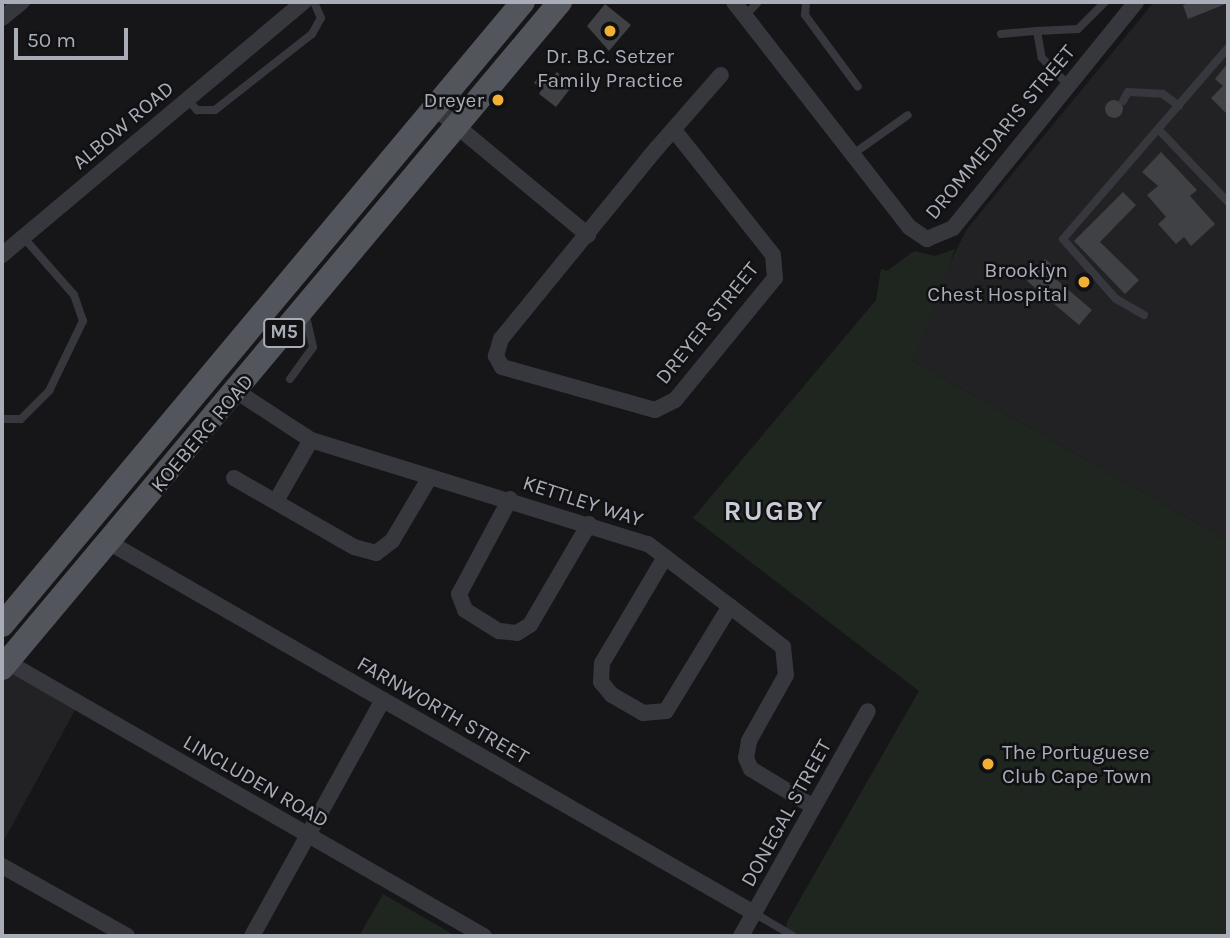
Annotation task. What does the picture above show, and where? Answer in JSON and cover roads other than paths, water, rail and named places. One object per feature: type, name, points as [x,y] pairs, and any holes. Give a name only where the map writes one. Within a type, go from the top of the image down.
[{"type":"main road","name":"KOEBERG ROAD","points":[[2,625],[523,2]]},
{"type":"main road","name":"KOEBERG ROAD","points":[[4,663],[110,543],[560,2]]},
{"type":"street","points":[[2,18],[22,2]]},
{"type":"street","name":"ALBOW ROAD","points":[[2,255],[304,2]]},
{"type":"street","name":"DROMMEDARIS STREET","points":[[734,2],[909,228],[937,239],[953,228],[1136,2]]},
{"type":"street","name":"DREYER STREET","points":[[674,130],[777,264],[775,278],[675,400],[655,410],[508,370],[497,360],[501,339],[674,130],[721,75]]},
{"type":"street","points":[[435,108],[588,235]]},
{"type":"street","name":"KETTLEY WAY","points":[[236,391],[311,440],[635,538],[665,557],[777,641],[788,662],[749,741],[748,764],[812,806]]},
{"type":"street","points":[[276,500],[311,440]]},
{"type":"street","points":[[234,478],[354,547],[376,553],[393,541],[430,477]]},
{"type":"street","points":[[510,499],[459,594],[465,610],[499,631],[516,633],[530,625],[589,524]]},
{"type":"street","name":"FARNWORTH STREET","points":[[110,543],[754,913]]},
{"type":"street","points":[[665,557],[602,663],[601,682],[612,695],[643,713],[666,711],[730,606]]},
{"type":"street","name":"LINCLUDEN ROAD","points":[[4,663],[484,936]]},
{"type":"street","points":[[252,936],[305,834],[383,700]]},
{"type":"street","name":"DONEGAL STREET","points":[[741,936],[812,806],[869,711]]},
{"type":"street","points":[[2,866],[127,936]]},
{"type":"lane","points":[[187,99],[197,110],[215,110],[312,34],[321,18],[314,2]]},
{"type":"lane","points":[[745,16],[758,2]]},
{"type":"lane","points":[[806,2],[805,15],[858,87]]},
{"type":"lane","points":[[1001,34],[1078,29],[1105,2]]},
{"type":"lane","points":[[1037,31],[1042,58],[1067,84]]},
{"type":"lane","points":[[1144,315],[1116,299],[1063,239],[1228,48]]},
{"type":"lane","points":[[1123,101],[1128,92],[1163,94],[1179,106]]},
{"type":"lane","points":[[853,155],[908,115]]},
{"type":"lane","points":[[1159,130],[1228,202]]},
{"type":"lane","points":[[2,419],[21,419],[49,391],[83,321],[74,295],[23,237]]},
{"type":"lane","points":[[290,379],[313,347],[303,310]]},
{"type":"lane","points":[[754,913],[793,936]]},
{"type":"place","name":"Dr. B.C. Setzer Family Practice","points":[[610,31]]},
{"type":"place","name":"Dreyer","points":[[498,100]]},
{"type":"place","name":"Brooklyn Chest Hospital","points":[[1084,282]]},
{"type":"place","name":"The Portuguese Club Cape Town","points":[[988,764]]},
{"type":"district","name":"RUGBY","points":[[774,511]]}]
